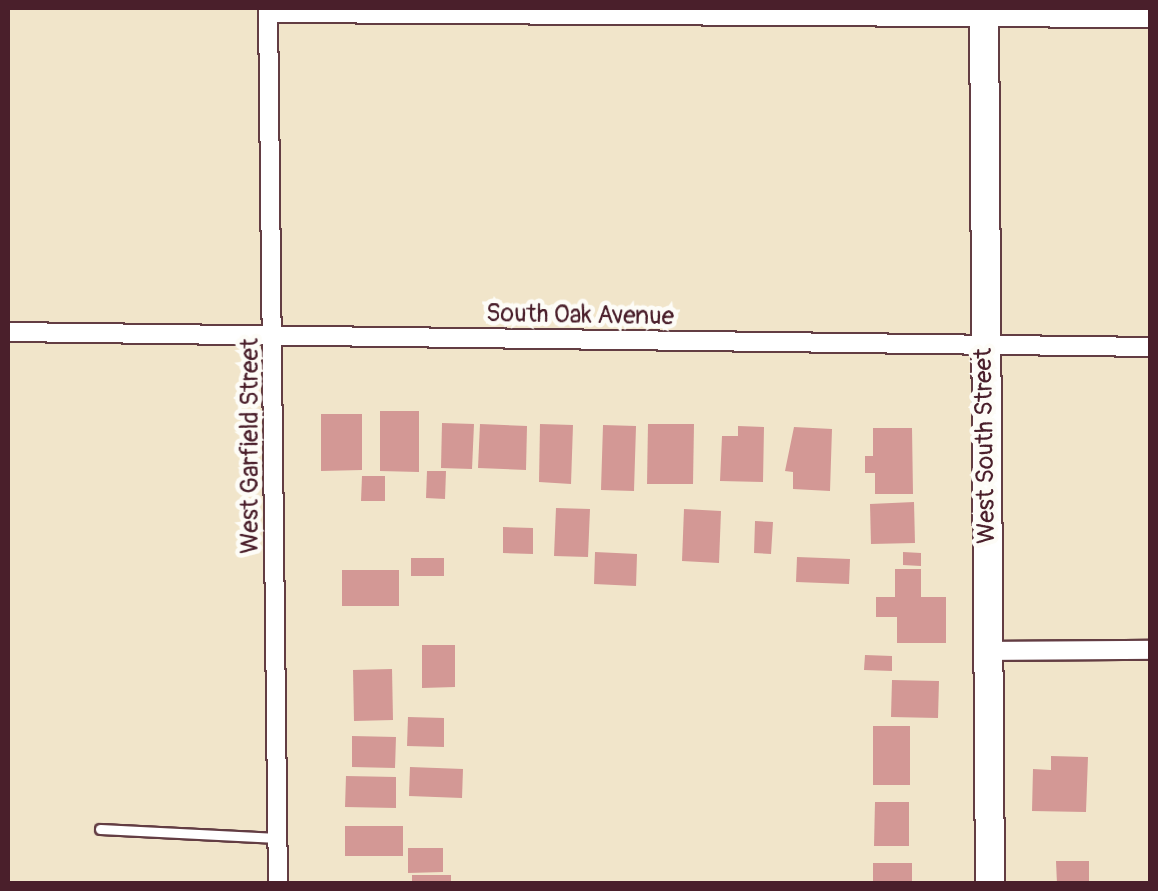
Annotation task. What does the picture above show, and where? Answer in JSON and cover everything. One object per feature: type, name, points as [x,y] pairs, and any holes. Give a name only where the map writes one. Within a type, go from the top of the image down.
[{"type":"main road","name":"West South Street","points":[[984,14],[990,884]]},
{"type":"street","points":[[268,10],[1150,18]]},
{"type":"street","name":"West Garfield Street","points":[[268,10],[276,334],[278,884]]},
{"type":"street","name":"South Oak Avenue","points":[[8,332],[985,350],[1150,347]]},
{"type":"street","points":[[988,650],[1150,650]]},
{"type":"lane","points":[[100,829],[278,838]]},
{"type":"building","points":[[380,411],[419,411],[419,472],[380,471]]},
{"type":"building","points":[[321,414],[362,414],[362,470],[321,471]]},
{"type":"building","points":[[442,423],[474,424],[472,469],[441,468]]},
{"type":"building","points":[[480,424],[527,426],[526,470],[478,468]]},
{"type":"building","points":[[540,424],[573,425],[571,484],[539,482]]},
{"type":"building","points":[[648,424],[694,424],[693,484],[647,484]]},
{"type":"building","points":[[603,425],[636,426],[634,491],[601,490]]},
{"type":"building","points":[[738,426],[764,427],[763,482],[720,481],[722,436],[738,436]]},
{"type":"building","points":[[794,427],[832,429],[830,491],[793,489],[793,472],[785,471]]},
{"type":"building","points":[[873,428],[912,428],[913,494],[875,494],[875,473],[865,473],[865,456],[873,456]]},
{"type":"building","points":[[427,471],[446,471],[445,499],[426,498]]},
{"type":"building","points":[[362,476],[385,476],[385,501],[361,501]]},
{"type":"building","points":[[914,502],[915,543],[871,544],[870,504]]},
{"type":"building","points":[[556,508],[590,509],[588,557],[554,556]]},
{"type":"building","points":[[684,509],[721,511],[719,563],[682,561]]},
{"type":"building","points":[[755,521],[773,522],[771,554],[754,553]]},
{"type":"building","points":[[503,527],[533,528],[533,554],[503,553]]},
{"type":"building","points":[[595,552],[637,554],[636,586],[594,584]]},
{"type":"building","points":[[903,552],[921,553],[921,566],[903,565]]},
{"type":"building","points":[[797,557],[850,559],[849,584],[796,582]]},
{"type":"building","points":[[411,558],[444,558],[444,576],[411,576]]},
{"type":"building","points":[[895,569],[921,569],[921,597],[946,597],[946,643],[897,643],[897,617],[876,617],[876,597],[895,597]]},
{"type":"building","points":[[342,570],[399,570],[399,606],[342,606]]},
{"type":"building","points":[[422,645],[455,645],[455,687],[422,688]]},
{"type":"building","points":[[865,655],[892,656],[892,671],[864,670]]},
{"type":"building","points":[[392,669],[393,720],[354,721],[353,670]]},
{"type":"building","points":[[892,680],[939,681],[938,718],[891,717]]},
{"type":"building","points":[[408,717],[444,718],[444,747],[407,746]]},
{"type":"building","points":[[873,726],[910,726],[910,785],[873,785]]},
{"type":"building","points":[[352,736],[396,737],[395,768],[352,767]]},
{"type":"building","points":[[1051,756],[1088,757],[1086,812],[1032,811],[1033,769],[1051,770]]},
{"type":"building","points":[[410,767],[463,769],[462,798],[409,796]]},
{"type":"building","points":[[346,776],[396,777],[396,808],[345,807]]},
{"type":"building","points":[[875,802],[909,802],[909,846],[874,846]]},
{"type":"building","points":[[345,826],[403,826],[403,856],[345,856]]},
{"type":"building","points":[[408,848],[443,848],[443,872],[408,873]]},
{"type":"building","points":[[1056,861],[1089,861],[1089,884],[1057,884]]},
{"type":"building","points":[[873,863],[912,863],[912,884],[873,884]]},
{"type":"building","points":[[412,875],[451,875],[451,884],[412,884]]}]
